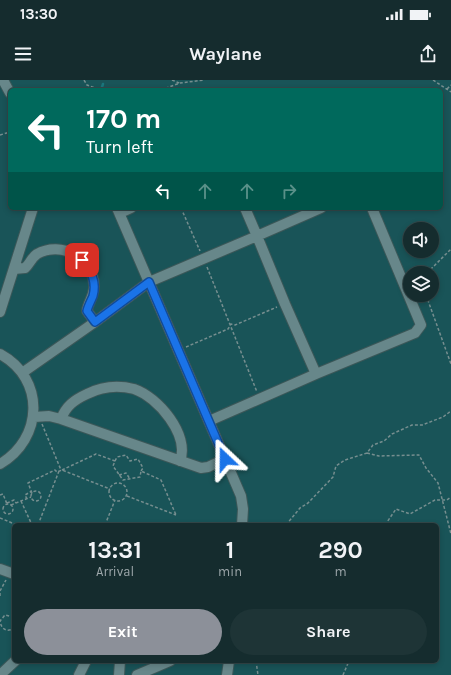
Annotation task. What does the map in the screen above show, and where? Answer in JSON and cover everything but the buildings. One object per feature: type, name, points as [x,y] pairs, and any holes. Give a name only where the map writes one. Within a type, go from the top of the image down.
[{"type":"lane","points":[[3,80],[8,89]]},
{"type":"lane","points":[[0,312],[31,210]]},
{"type":"lane","points":[[246,210],[316,374]]},
{"type":"lane","points":[[22,373],[149,282],[317,210]]},
{"type":"lane","points":[[209,422],[316,374],[415,333],[420,328],[419,318],[373,210]]},
{"type":"lane","points":[[118,211],[242,500],[242,523]]},
{"type":"lane","points":[[14,269],[25,268],[35,255],[46,251],[60,250],[76,255],[84,262],[93,276],[94,294],[87,311],[95,322]]},
{"type":"lane","points":[[0,354],[8,359],[22,373],[31,393],[37,416],[24,442],[15,453],[0,464]]},
{"type":"lane","points":[[61,419],[65,410],[71,403],[93,391],[116,387],[137,390],[155,402],[169,418],[180,443],[182,452],[180,461]]},
{"type":"lane","points":[[37,416],[61,419],[203,468],[225,459]]},
{"type":"lane","points":[[0,675],[13,663]]},
{"type":"lane","points":[[79,675],[85,663]]},
{"type":"lane","points":[[119,675],[120,663]]},
{"type":"lane","points":[[137,675],[165,663]]},
{"type":"lane","points":[[227,675],[229,663]]},
{"type":"path","points":[[84,80],[87,85],[95,88]]},
{"type":"path","points":[[172,80],[180,83]]},
{"type":"path","points":[[166,88],[180,83],[204,80]]},
{"type":"path","points":[[434,80],[451,92]]},
{"type":"path","points":[[447,89],[451,85]]},
{"type":"path","points":[[182,210],[260,399]]},
{"type":"path","points":[[434,266],[451,249]]},
{"type":"path","points":[[429,302],[451,364]]},
{"type":"path","points":[[230,324],[234,326],[285,304]]},
{"type":"path","points":[[178,350],[228,329],[230,324]]},
{"type":"path","points":[[367,453],[373,445],[384,441],[392,434],[412,425],[422,425],[443,417],[451,412]]},
{"type":"path","points":[[37,416],[61,470]]},
{"type":"path","points":[[288,523],[300,508],[308,503],[333,477],[336,466],[345,460],[367,453],[379,456],[418,455],[438,483],[451,534]]},
{"type":"path","points":[[39,523],[61,470],[96,454],[115,461]]},
{"type":"path","points":[[126,455],[130,461],[138,459],[143,468],[140,477],[123,480],[113,466],[117,457],[126,455]]},
{"type":"path","points":[[31,497],[32,492],[28,483],[55,470],[61,470],[110,489]]},
{"type":"path","points":[[126,495],[176,515],[161,480],[141,472]]},
{"type":"path","points":[[119,475],[126,473],[130,479]]},
{"type":"path","points":[[121,484],[123,480]]},
{"type":"path","points":[[115,484],[121,484],[125,487],[126,495],[122,500],[115,500],[110,496],[110,489],[115,484]]},
{"type":"path","points":[[26,499],[25,496],[32,492],[39,492],[40,498],[35,501],[31,497]]},
{"type":"path","points":[[0,495],[3,494],[7,503],[12,505],[31,497]]},
{"type":"path","points":[[386,523],[396,509],[410,514],[435,500],[443,500],[451,497]]},
{"type":"path","points":[[12,505],[12,511],[7,514],[3,508],[7,503],[14,500],[16,503]]},
{"type":"path","points":[[106,523],[115,500]]},
{"type":"path","points":[[21,501],[30,523]]},
{"type":"path","points":[[0,518],[12,523]]},
{"type":"path","points":[[0,597],[0,592],[8,572]]},
{"type":"path","points":[[12,616],[6,615],[0,619],[3,629],[12,629]]},
{"type":"path","points":[[256,663],[258,675]]},
{"type":"path","points":[[342,675],[348,663]]},
{"type":"shaded area","points":[[0,80],[451,80],[451,675],[0,675]]},
{"type":"waterway","points":[[102,88],[103,84]]},
{"type":"route","points":[[82,260],[86,264],[94,280],[94,294],[87,311],[95,322],[149,282],[225,459]]}]
